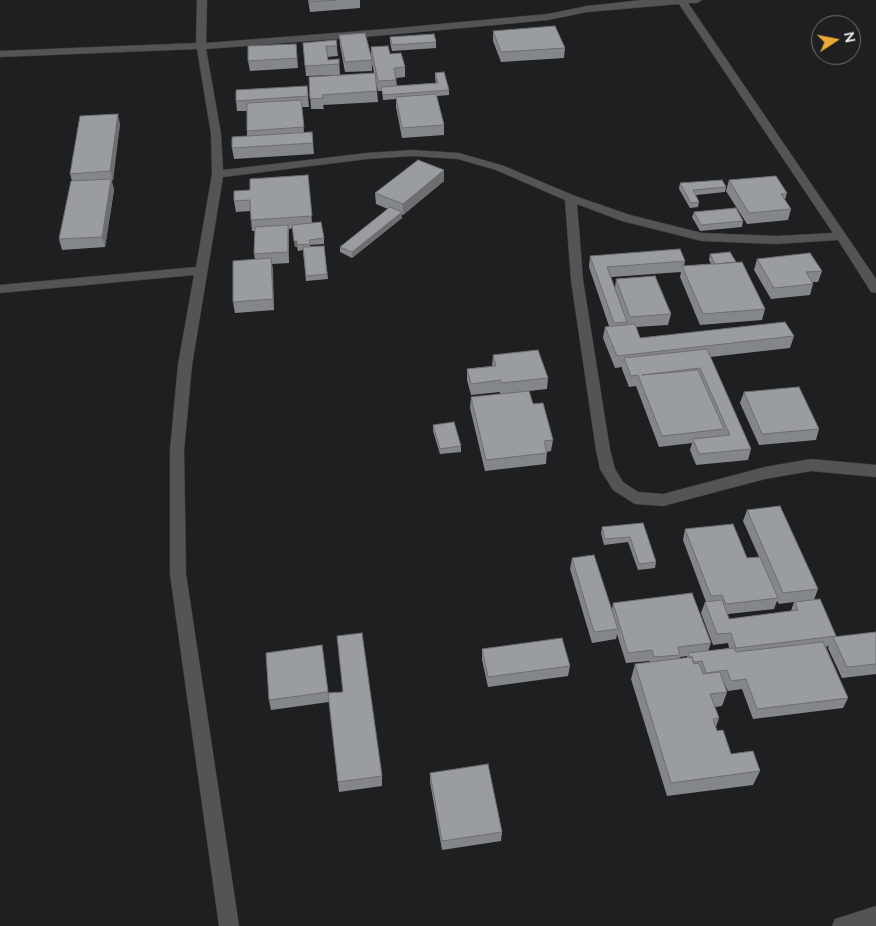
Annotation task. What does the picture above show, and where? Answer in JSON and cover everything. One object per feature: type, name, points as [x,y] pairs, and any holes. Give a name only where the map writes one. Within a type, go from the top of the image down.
[{"type":"street","points":[[202,0],[201,46],[216,134],[218,174],[185,365],[177,450],[178,574],[229,926]]},
{"type":"street","points":[[682,0],[876,289]]},
{"type":"street","points":[[0,54],[201,46],[528,19],[613,5],[697,0]]},
{"type":"street","points":[[218,174],[367,156],[412,154],[459,156],[500,168],[571,198],[626,218],[702,237],[776,240],[841,236]]},
{"type":"street","points":[[571,198],[577,280],[603,450],[608,469],[618,486],[635,498],[662,500],[765,473],[811,465],[876,471]]},
{"type":"street","points":[[855,256],[876,264]]},
{"type":"street","points":[[0,289],[202,270]]},
{"type":"street","points":[[842,926],[876,916]]},
{"type":"building","points":[[309,0],[337,0],[309,2]]},
{"type":"building","points":[[555,26],[565,48],[501,52],[493,31]]},
{"type":"building","points":[[365,33],[372,60],[345,62],[339,35]]},
{"type":"building","points":[[434,34],[436,42],[392,45],[390,37]]},
{"type":"building","points":[[336,40],[337,46],[326,46],[328,60],[339,59],[339,64],[305,66],[303,43]]},
{"type":"building","points":[[296,44],[297,58],[248,61],[248,46]]},
{"type":"building","points":[[388,46],[390,54],[401,53],[405,67],[394,68],[396,80],[378,81],[371,47]]},
{"type":"building","points":[[444,72],[449,90],[383,95],[381,87],[438,83],[435,73]]},
{"type":"building","points":[[375,73],[377,91],[322,95],[323,98],[310,99],[309,77]]},
{"type":"building","points":[[307,86],[308,96],[236,101],[236,90]]},
{"type":"building","points":[[436,94],[444,125],[402,128],[396,97]]},
{"type":"building","points":[[301,100],[304,127],[247,131],[247,103]]},
{"type":"building","points":[[118,114],[110,171],[70,174],[80,116]]},
{"type":"building","points":[[312,132],[313,143],[232,148],[232,137]]},
{"type":"building","points":[[418,160],[444,170],[403,204],[375,193]]},
{"type":"building","points":[[308,175],[312,216],[251,220],[250,200],[234,201],[234,191],[250,190],[250,179]]},
{"type":"building","points":[[776,176],[787,193],[781,194],[791,209],[749,213],[729,180]]},
{"type":"building","points":[[111,179],[102,237],[59,239],[71,181]]},
{"type":"building","points":[[722,180],[726,187],[693,190],[699,202],[691,203],[680,183]]},
{"type":"building","points":[[390,207],[402,212],[352,252],[340,247]]},
{"type":"building","points":[[736,208],[743,221],[701,225],[694,212]]},
{"type":"building","points":[[321,222],[324,238],[309,240],[310,244],[297,245],[297,241],[294,241],[292,225]]},
{"type":"building","points":[[288,225],[288,252],[254,254],[255,227]]},
{"type":"building","points":[[324,246],[327,274],[306,276],[303,247]]},
{"type":"building","points":[[680,249],[685,261],[607,267],[627,322],[614,323],[590,256]]},
{"type":"building","points":[[730,252],[736,262],[715,264],[710,254]]},
{"type":"building","points":[[810,253],[822,271],[806,272],[813,284],[774,288],[757,259]]},
{"type":"building","points":[[271,258],[273,299],[233,302],[233,261]]},
{"type":"building","points":[[742,262],[765,309],[703,314],[682,266]]},
{"type":"building","points":[[655,276],[671,314],[630,317],[616,279]]},
{"type":"building","points":[[785,322],[794,336],[617,356],[605,327],[635,324],[640,338]]},
{"type":"building","points":[[707,349],[751,449],[699,454],[693,439],[730,435],[700,368],[642,375],[698,370],[724,429],[662,436],[638,375],[631,376],[624,358]]},
{"type":"building","points":[[538,350],[548,378],[501,383],[501,380],[471,384],[467,369],[496,366],[493,355]]},
{"type":"building","points":[[799,387],[819,429],[762,434],[744,392]]},
{"type":"building","points":[[529,391],[533,404],[543,403],[553,440],[544,441],[547,453],[486,460],[471,397]]},
{"type":"building","points":[[454,422],[461,446],[440,449],[433,425]]},
{"type":"building","points":[[780,506],[818,589],[783,593],[747,510]]},
{"type":"building","points":[[643,523],[656,562],[639,564],[630,537],[605,539],[602,527]]},
{"type":"building","points":[[733,524],[747,558],[760,557],[778,598],[726,604],[722,595],[711,596],[685,529]]},
{"type":"building","points":[[594,555],[618,629],[594,632],[572,558]]},
{"type":"building","points":[[692,593],[711,643],[678,647],[680,655],[654,657],[652,650],[628,653],[613,603]]},
{"type":"building","points":[[820,599],[836,636],[736,648],[731,633],[717,634],[705,602],[722,600],[729,619],[798,610],[795,602]]},
{"type":"building","points":[[876,632],[876,664],[847,667],[833,637]]},
{"type":"building","points":[[362,633],[382,776],[338,782],[328,693],[343,692],[337,636]]},
{"type":"building","points":[[562,638],[570,666],[488,677],[482,649]]},
{"type":"building","points":[[823,642],[848,698],[757,709],[746,679],[731,681],[727,670],[706,673],[702,661],[693,662],[692,657],[688,653],[734,648],[736,652]]},
{"type":"building","points":[[322,645],[328,692],[269,700],[266,653]]},
{"type":"building","points":[[692,657],[694,664],[699,663],[703,674],[720,672],[727,692],[710,694],[719,718],[713,719],[717,731],[723,730],[731,754],[753,751],[760,771],[671,783],[635,664]]},
{"type":"building","points":[[488,764],[502,832],[442,841],[430,773]]}]
